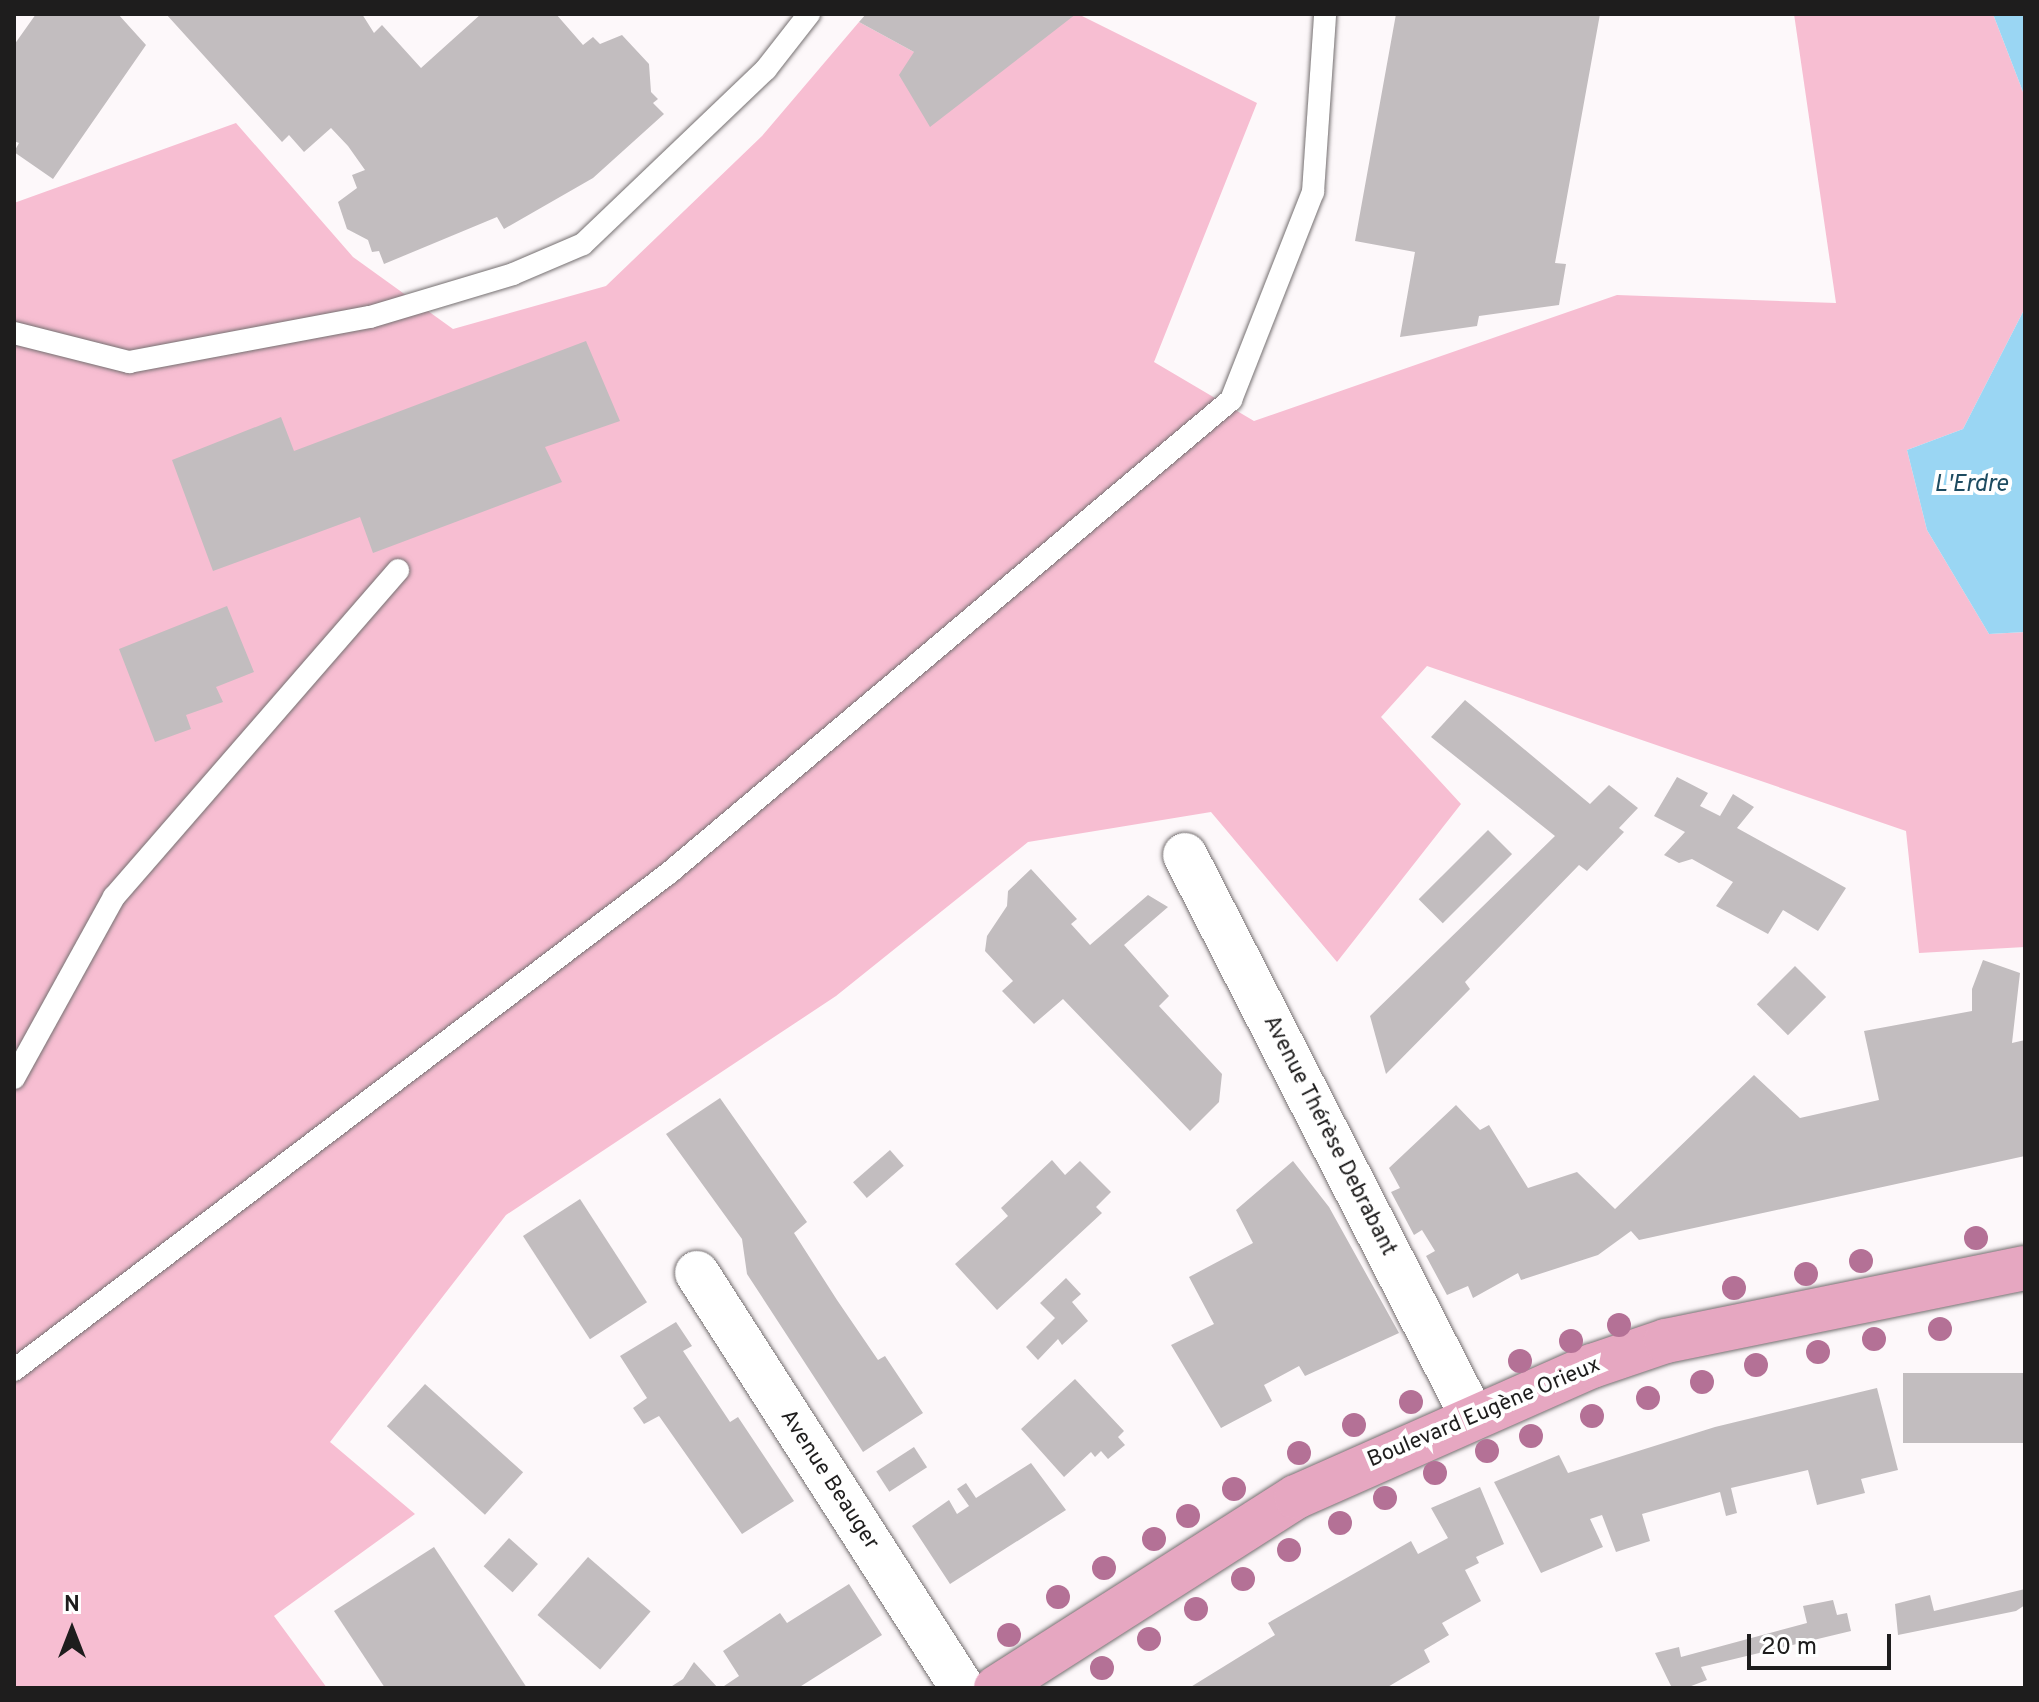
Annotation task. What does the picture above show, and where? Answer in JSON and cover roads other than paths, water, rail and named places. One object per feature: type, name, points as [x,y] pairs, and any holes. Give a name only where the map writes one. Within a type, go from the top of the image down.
[{"type":"main road","name":"Boulevard Eugène Orieux","points":[[996,1688],[1296,1497],[1472,1416],[1666,1341],[2025,1268]]},
{"type":"street","name":"Avenue Thérèse Debrabant","points":[[1185,855],[1472,1416]]},
{"type":"street","name":"Avenue Beauger","points":[[697,1273],[962,1688]]},
{"type":"lane","points":[[14,333],[129,362],[370,317],[513,274],[583,244],[766,69],[809,14]]},
{"type":"lane","points":[[14,1370],[669,873],[1231,400],[1313,192],[1325,14]]},
{"type":"lane","points":[[14,1078],[114,897],[398,570]]},
{"type":"water","points":[[1993,14],[2025,14],[2025,97]]},
{"type":"water","name":"L'Erdre","points":[[2025,308],[2025,632],[1989,634],[1927,530],[1907,450],[1963,429]]}]
